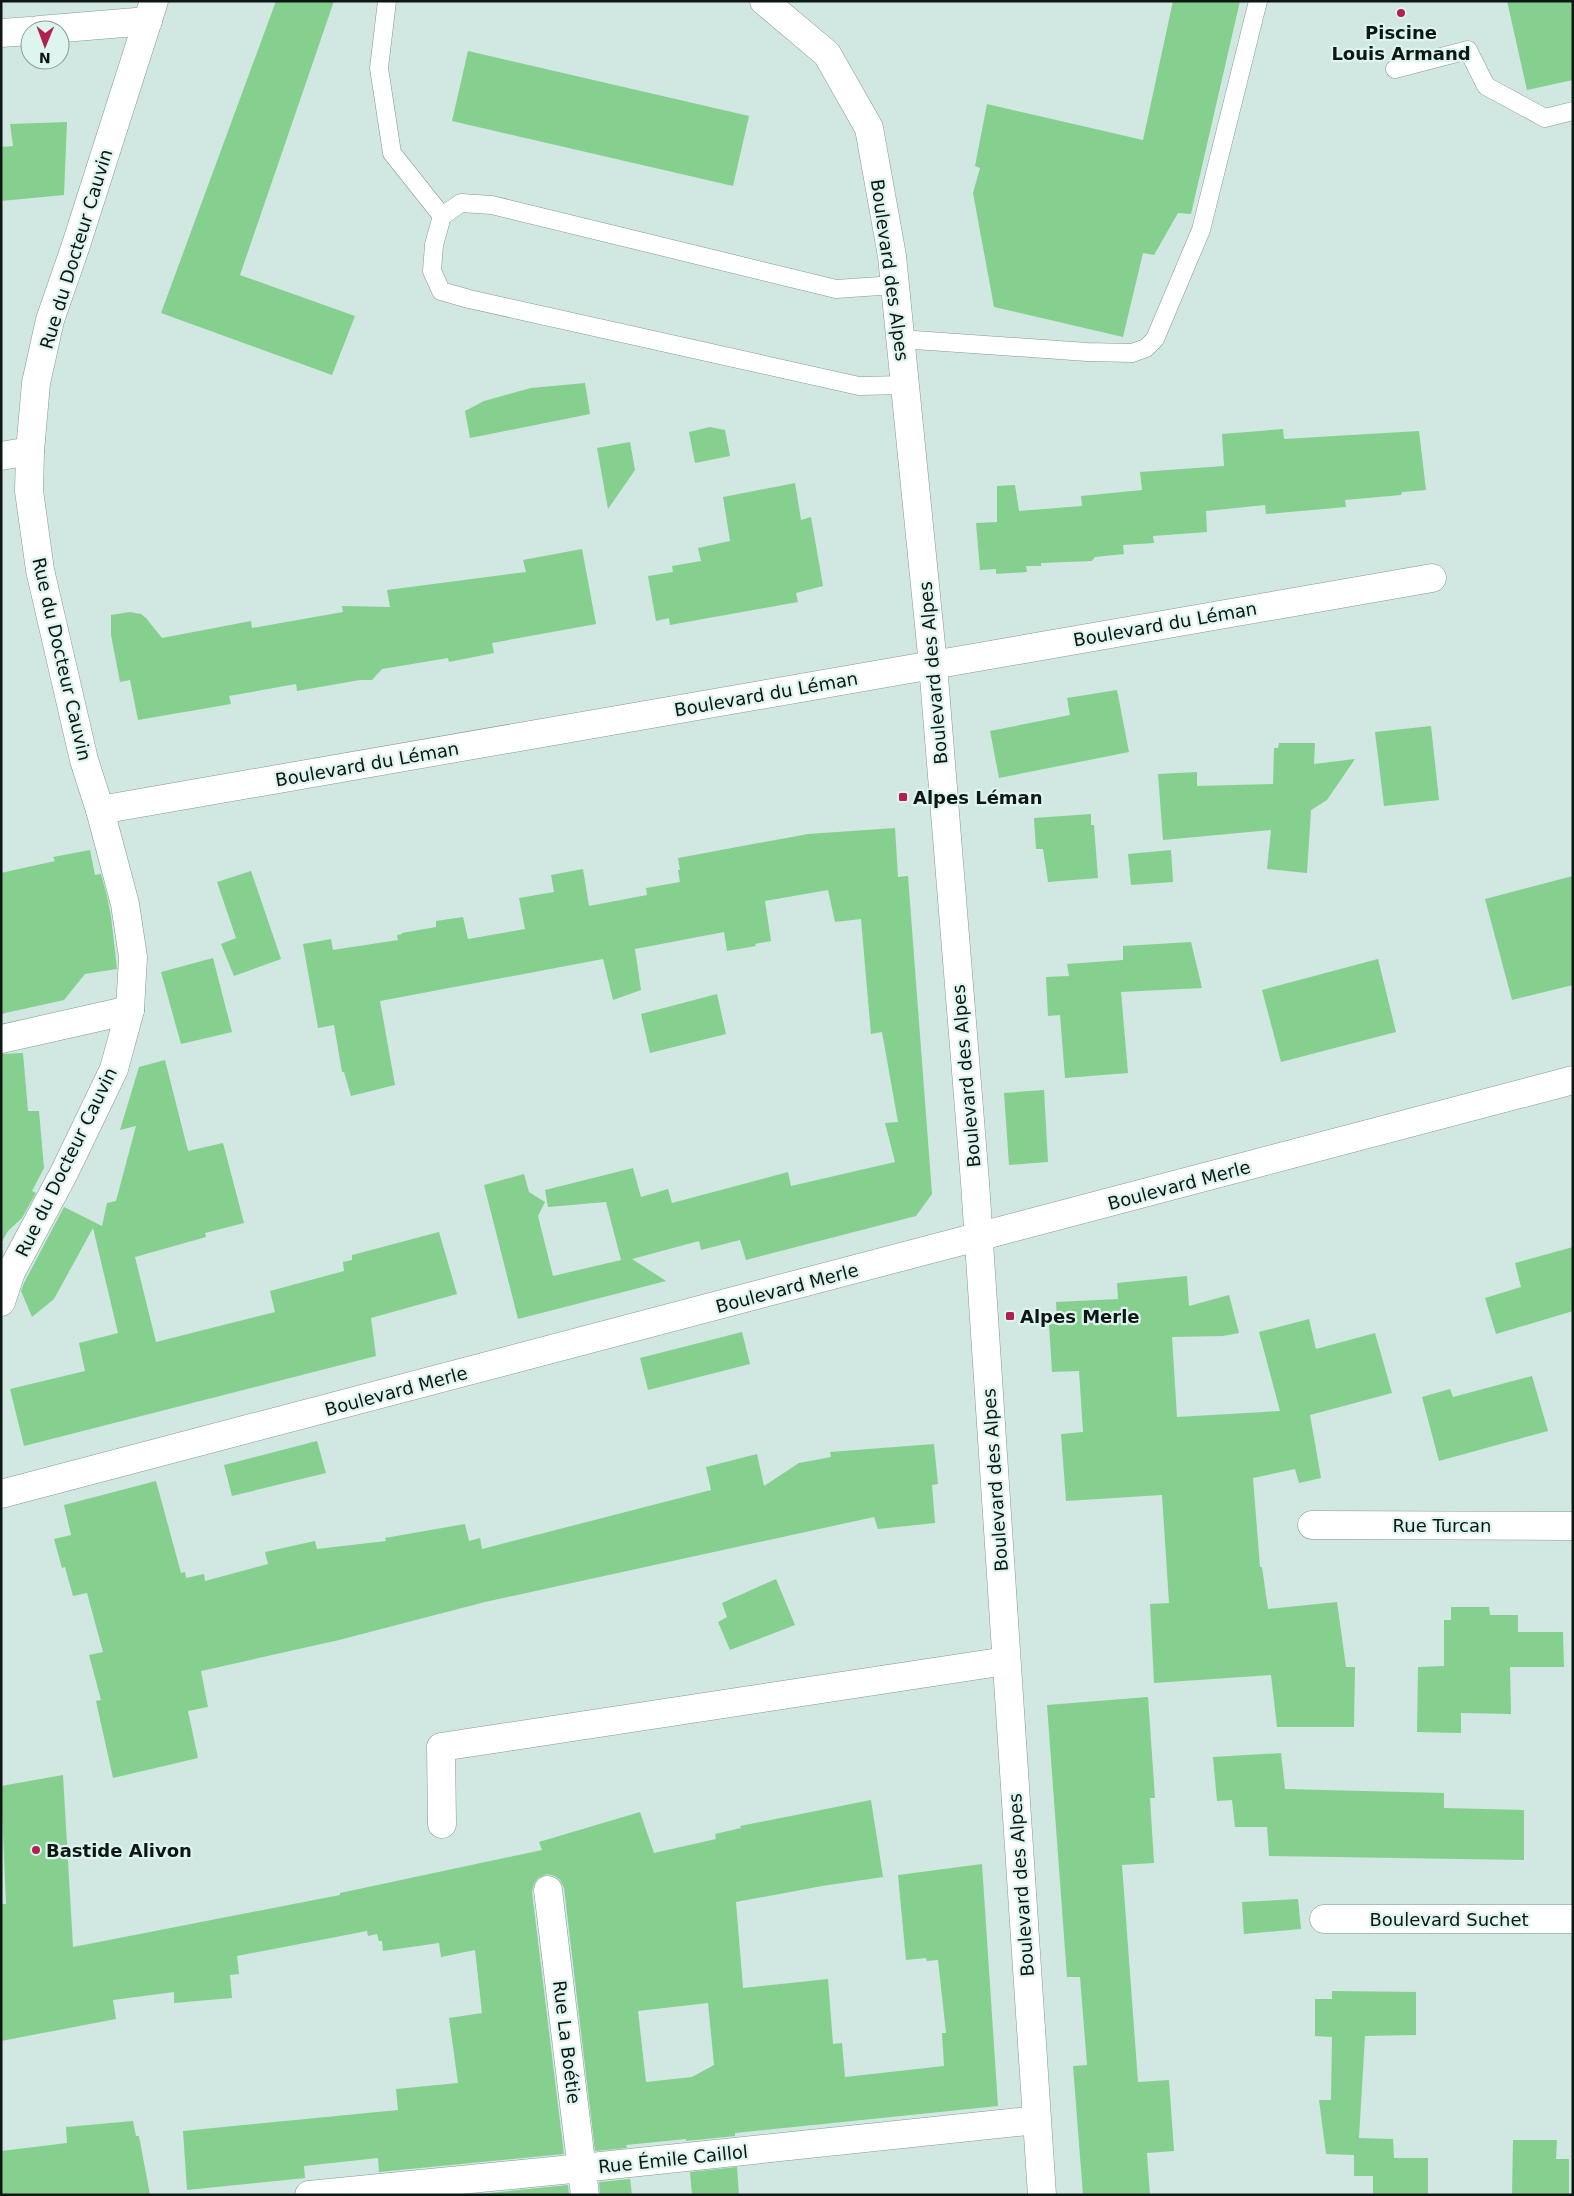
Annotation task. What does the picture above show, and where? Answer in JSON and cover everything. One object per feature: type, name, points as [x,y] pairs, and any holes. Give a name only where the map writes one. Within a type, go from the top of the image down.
[{"type":"street","name":"Boulevard des Alpes","points":[[764,1],[826,54],[868,128],[892,256],[933,665],[979,1238],[1042,2195]]},
{"type":"street","points":[[70,25],[151,11]]},
{"type":"street","name":"Rue du Docteur Cauvin","points":[[1,1302],[11,1272],[64,1173],[114,1070],[130,1010],[133,958],[125,904],[100,810],[84,760],[40,570],[29,490],[30,451],[36,383],[50,320],[76,248],[151,11]]},
{"type":"street","points":[[1,33],[20,32]]},
{"type":"street","points":[[1,456],[30,451]]},
{"type":"street","name":"Boulevard du Léman","points":[[100,810],[1432,578]]},
{"type":"street","points":[[1,1039],[130,1010]]},
{"type":"street","name":"Boulevard Merle","points":[[1,1494],[979,1238],[1573,1080]]},
{"type":"street","name":"Rue Turcan","points":[[1312,1525],[1573,1526]]},
{"type":"street","points":[[442,1824],[441,1747],[1006,1661]]},
{"type":"street","name":"Rue La Boétie","points":[[548,1890],[585,2195]]},
{"type":"street","name":"Boulevard Suchet","points":[[1324,1919],[1573,1919]]},
{"type":"street","name":"Rue Émile Caillol","points":[[309,2195],[1037,2120]]},
{"type":"lane","points":[[387,1],[379,68],[392,153],[442,216]]},
{"type":"lane","points":[[900,339],[1132,353],[1151,344],[1155,339],[1201,230],[1258,1]]},
{"type":"lane","points":[[1395,70],[1468,50],[1486,86],[1545,118],[1573,111]]},
{"type":"lane","points":[[895,285],[836,289],[492,205],[461,203],[442,216],[434,244],[432,271],[441,291],[479,302],[859,386],[905,385]]},
{"type":"building","points":[[276,1],[334,1],[240,275],[355,316],[332,375],[161,313]]},
{"type":"building","points":[[1173,1],[1240,1],[1191,214],[1178,213],[1154,255],[1143,253],[1123,337],[994,307],[973,193],[980,168],[975,166],[987,104],[1143,140]]},
{"type":"building","points":[[1507,1],[1573,1],[1573,80],[1527,90]]},
{"type":"building","points":[[468,51],[749,116],[733,186],[452,121]]},
{"type":"building","points":[[67,122],[64,195],[1,201],[1,147],[13,146],[10,124]]},
{"type":"building","points":[[585,383],[590,414],[470,438],[465,411],[484,401],[531,388]]},
{"type":"building","points":[[710,427],[725,430],[730,456],[695,463],[689,432]]},
{"type":"building","points":[[1283,429],[1284,439],[1419,431],[1426,490],[1402,492],[1401,495],[1345,500],[1346,507],[1266,514],[1265,505],[1206,511],[1207,532],[1153,536],[1154,543],[1123,545],[1124,554],[1095,557],[1092,561],[1041,563],[1041,566],[1026,566],[1027,572],[996,574],[996,569],[980,570],[976,523],[997,522],[997,486],[1015,485],[1019,511],[1082,506],[1081,496],[1142,490],[1140,472],[1224,466],[1222,434]]},
{"type":"building","points":[[630,442],[635,470],[608,509],[597,448]]},
{"type":"building","points":[[795,483],[801,520],[811,517],[823,586],[796,593],[798,602],[670,625],[669,618],[656,621],[648,576],[673,572],[672,566],[701,561],[698,548],[730,541],[723,497]]},
{"type":"building","points":[[582,549],[596,624],[492,643],[494,653],[449,662],[448,658],[382,669],[372,680],[360,680],[297,691],[296,684],[229,696],[231,704],[138,720],[130,680],[120,682],[111,635],[111,615],[130,612],[141,614],[162,638],[251,621],[252,628],[343,612],[342,606],[390,607],[387,590],[526,572],[523,560]]},
{"type":"building","points":[[1117,690],[1129,752],[999,778],[990,731],[1070,715],[1067,698]]},
{"type":"building","points":[[1431,726],[1439,800],[1384,806],[1375,732]]},
{"type":"building","points":[[1279,743],[1315,743],[1314,764],[1355,759],[1327,800],[1311,810],[1307,873],[1267,869],[1271,830],[1163,840],[1158,774],[1197,772],[1197,786],[1273,784],[1274,748],[1278,748]]},
{"type":"building","points":[[1091,814],[1091,825],[1094,825],[1098,878],[1048,882],[1043,849],[1036,849],[1034,818]]},
{"type":"building","points":[[895,828],[898,877],[908,876],[932,1194],[916,1216],[746,1260],[740,1240],[701,1250],[699,1241],[632,1259],[666,1281],[518,1319],[484,1185],[524,1174],[529,1192],[545,1202],[538,1216],[553,1276],[621,1260],[606,1202],[548,1207],[545,1190],[633,1168],[641,1197],[668,1189],[672,1203],[788,1172],[791,1186],[895,1162],[885,1123],[898,1122],[882,1032],[871,1034],[861,919],[835,922],[828,890],[765,901],[771,941],[755,944],[756,946],[727,951],[724,932],[635,949],[641,990],[613,1000],[603,959],[380,1001],[395,1085],[351,1096],[344,1072],[342,1072],[334,1025],[318,1028],[303,944],[331,939],[333,950],[398,940],[397,935],[402,933],[436,927],[436,921],[463,917],[468,939],[525,929],[519,898],[554,892],[551,875],[583,869],[589,906],[647,895],[646,888],[680,882],[678,858],[808,834]]},
{"type":"building","points":[[90,850],[95,875],[101,874],[107,896],[117,969],[85,974],[64,1000],[1,1014],[1,873],[55,861],[53,857]]},
{"type":"building","points":[[1171,850],[1173,882],[1131,885],[1128,854]]},
{"type":"building","points":[[251,871],[281,959],[234,976],[221,944],[236,938],[217,882]]},
{"type":"building","points":[[1573,876],[1573,985],[1512,1000],[1485,899]]},
{"type":"building","points":[[1191,942],[1202,988],[1121,992],[1128,1073],[1065,1078],[1060,1015],[1048,1016],[1046,977],[1069,976],[1067,964],[1123,960],[1123,946]]},
{"type":"building","points":[[213,958],[232,1032],[181,1044],[161,972]]},
{"type":"building","points":[[1378,959],[1396,1032],[1281,1062],[1262,990]]},
{"type":"building","points":[[717,994],[726,1034],[650,1053],[641,1014]]},
{"type":"building","points":[[23,1053],[28,1111],[39,1111],[44,1168],[32,1191],[36,1193],[22,1218],[8,1231],[1,1243],[1,1054]]},
{"type":"building","points":[[165,1060],[188,1151],[223,1143],[244,1223],[205,1233],[206,1237],[135,1257],[156,1342],[275,1312],[270,1291],[344,1271],[343,1262],[352,1260],[352,1255],[439,1232],[457,1294],[371,1318],[376,1356],[24,1446],[10,1389],[85,1371],[79,1343],[118,1333],[93,1228],[54,1299],[32,1317],[21,1291],[64,1207],[102,1226],[107,1203],[116,1201],[136,1126],[120,1130],[139,1067]]},
{"type":"building","points":[[1044,1090],[1048,1162],[1009,1165],[1004,1093]]},
{"type":"building","points":[[1573,1247],[1573,1311],[1496,1334],[1485,1298],[1521,1287],[1515,1263]]},
{"type":"building","points":[[1187,1276],[1189,1306],[1229,1295],[1239,1333],[1223,1336],[1172,1337],[1177,1417],[1280,1411],[1259,1332],[1309,1319],[1316,1349],[1375,1333],[1392,1393],[1310,1415],[1321,1478],[1299,1483],[1295,1469],[1253,1478],[1260,1567],[1262,1567],[1268,1609],[1337,1602],[1346,1667],[1355,1667],[1354,1727],[1277,1727],[1271,1675],[1154,1683],[1150,1604],[1169,1603],[1162,1495],[1066,1501],[1061,1434],[1083,1432],[1079,1371],[1052,1372],[1049,1324],[1057,1324],[1056,1302],[1118,1299],[1117,1283]]},
{"type":"building","points":[[742,1332],[750,1364],[648,1390],[640,1358]]},
{"type":"building","points":[[1532,1376],[1548,1431],[1439,1461],[1422,1397],[1450,1389],[1453,1397]]},
{"type":"building","points":[[317,1441],[326,1473],[232,1496],[224,1465]]},
{"type":"building","points":[[934,1444],[938,1484],[932,1485],[935,1523],[878,1529],[874,1517],[485,1602],[339,1640],[201,1671],[208,1707],[188,1711],[198,1758],[113,1778],[96,1701],[101,1700],[89,1655],[103,1652],[87,1593],[73,1596],[65,1567],[62,1568],[54,1539],[71,1535],[64,1505],[156,1481],[181,1573],[185,1572],[186,1578],[204,1574],[205,1581],[268,1564],[265,1552],[315,1541],[317,1549],[386,1541],[385,1538],[465,1524],[469,1541],[480,1538],[482,1549],[711,1490],[706,1467],[757,1454],[764,1486],[799,1463],[831,1457],[830,1452]]},
{"type":"building","points":[[776,1579],[795,1625],[730,1650],[718,1622],[727,1617],[722,1603]]},
{"type":"building","points":[[1451,1607],[1489,1607],[1490,1615],[1518,1615],[1518,1632],[1563,1632],[1564,1667],[1510,1667],[1511,1714],[1461,1713],[1461,1733],[1417,1732],[1418,1667],[1444,1666],[1444,1620],[1451,1620]]},
{"type":"building","points":[[1148,1697],[1155,1798],[1150,1798],[1154,1863],[1122,1865],[1138,2082],[1169,2080],[1174,2151],[1147,2153],[1150,2195],[1083,2195],[1073,2066],[1087,2065],[1080,1977],[1067,1977],[1047,1705]]},
{"type":"building","points":[[1281,1753],[1285,1789],[1444,1793],[1444,1808],[1524,1810],[1524,1860],[1269,1856],[1267,1827],[1235,1827],[1232,1800],[1217,1801],[1213,1757]]},
{"type":"building","points":[[63,1775],[73,1947],[340,1895],[340,1893],[542,1850],[539,1842],[640,1812],[654,1853],[716,1839],[715,1834],[741,1828],[740,1826],[871,1800],[883,1877],[736,1902],[743,1988],[828,1979],[833,2044],[842,2043],[845,2077],[944,2066],[942,2033],[946,2033],[938,1960],[927,1961],[926,1958],[906,1960],[898,1875],[982,1864],[998,2106],[735,2133],[735,2136],[626,2145],[627,2148],[595,2151],[564,1888],[560,1880],[555,1876],[547,1874],[538,1878],[532,1892],[564,2154],[379,2172],[378,2158],[304,2166],[305,2178],[187,2190],[183,2131],[398,2110],[396,2089],[458,2083],[449,2018],[482,2013],[475,1950],[441,1957],[439,1943],[383,1951],[382,1941],[379,1941],[377,1934],[368,1936],[367,1931],[237,1956],[239,1974],[230,1975],[232,1998],[174,2003],[174,1992],[113,2000],[116,2019],[1,2041],[1,1904],[6,1904],[1,1786]],"holes":[[[708,2003],[714,2065],[692,2077],[646,2082],[638,2011]]]},
{"type":"building","points":[[1298,1899],[1301,1929],[1244,1934],[1242,1902]]},
{"type":"building","points":[[1332,1991],[1416,1992],[1416,2035],[1365,2036],[1359,2138],[1393,2139],[1394,2158],[1428,2158],[1428,2195],[1373,2195],[1373,2176],[1354,2176],[1354,2155],[1326,2154],[1319,2100],[1331,2100],[1332,2037],[1315,2036],[1315,1999],[1332,1999]]},
{"type":"building","points":[[133,2121],[136,2136],[139,2136],[150,2195],[1,2195],[1,2151],[67,2143],[66,2127]]},
{"type":"building","points":[[1513,2140],[1557,2140],[1556,2159],[1569,2159],[1569,2195],[1512,2195]]},
{"type":"building","points":[[737,2167],[739,2195],[692,2195],[690,2172]]},
{"type":"building","points":[[630,2179],[632,2195],[600,2195],[599,2182]]},
{"type":"building","points":[[568,2185],[569,2195],[470,2195]]},
{"type":"place","name":"Piscine Louis Armand","points":[[1401,13]]},
{"type":"place","name":"Alpes Léman","points":[[903,797]]},
{"type":"place","name":"Alpes Merle","points":[[1010,1316]]},
{"type":"place","name":"Bastide Alivon","points":[[36,1850]]}]
